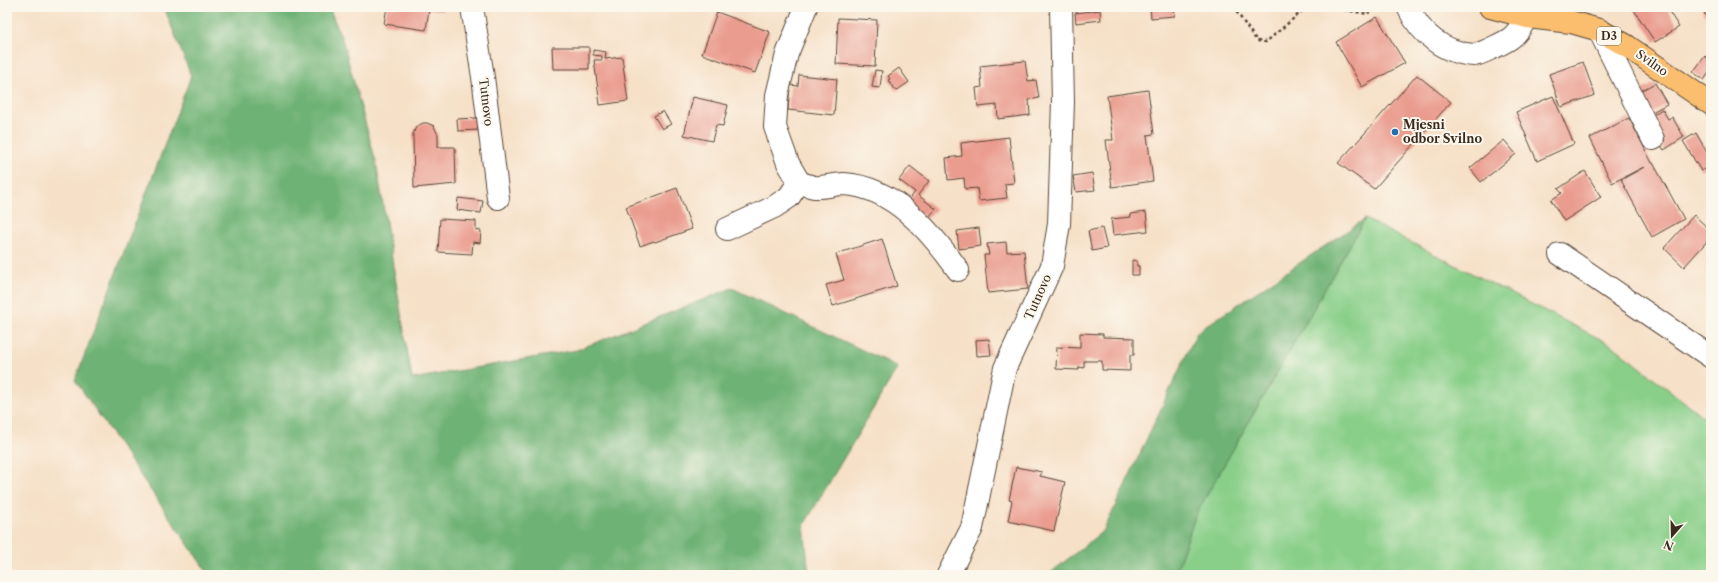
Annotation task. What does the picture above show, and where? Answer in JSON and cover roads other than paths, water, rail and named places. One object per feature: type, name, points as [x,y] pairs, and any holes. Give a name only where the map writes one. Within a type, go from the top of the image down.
[{"type":"main road","name":"Svilno","points":[[1490,7],[1537,14],[1599,30],[1627,46],[1711,104]]},
{"type":"street","name":"Tutnovo","points":[[472,7],[483,77],[498,198]]},
{"type":"street","points":[[806,7],[787,54],[777,95],[776,127],[788,163],[799,182],[813,187],[844,184],[872,189],[902,207],[928,231],[958,270]]},
{"type":"street","name":"Tutnovo","points":[[948,575],[972,528],[1006,368],[1052,266],[1060,209],[1063,102],[1061,7]]},
{"type":"street","points":[[1408,7],[1419,27],[1442,47],[1475,55],[1511,38],[1537,14]]},
{"type":"street","points":[[1599,30],[1653,139]]},
{"type":"street","points":[[727,229],[774,207],[789,197],[799,182]]},
{"type":"street","points":[[1560,254],[1711,357]]},
{"type":"place","name":"Mjesni odbor Svilno","points":[[1395,132]]}]
